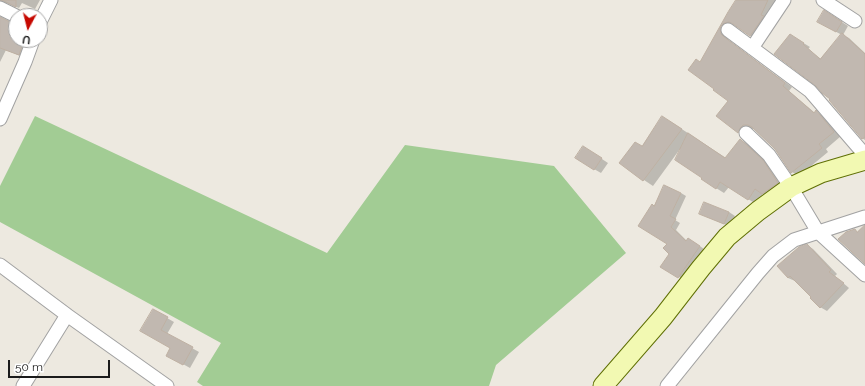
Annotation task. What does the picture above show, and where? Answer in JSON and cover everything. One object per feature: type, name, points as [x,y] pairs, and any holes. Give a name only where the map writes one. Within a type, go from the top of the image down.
[{"type":"main road","points":[[603,386],[663,317],[727,237],[758,211],[795,194],[820,174],[865,160]]},
{"type":"street","points":[[752,48],[784,0]]},
{"type":"street","points":[[823,0],[855,20]]},
{"type":"street","points":[[728,30],[810,92],[865,154]]},
{"type":"street","points":[[0,119],[30,48]]},
{"type":"street","points":[[746,133],[770,155],[816,229],[865,275]]},
{"type":"street","points":[[667,386],[773,256],[794,240],[816,229],[865,217]]},
{"type":"street","points":[[0,265],[167,386]]},
{"type":"street","points":[[24,386],[67,315]]},
{"type":"green space","points":[[35,116],[327,253],[405,145],[554,166],[626,253],[496,365],[489,386],[203,386],[197,382],[221,343],[0,222],[0,186]]},
{"type":"building","points":[[0,0],[16,0],[16,7],[4,1]]},
{"type":"building","points":[[736,0],[768,0],[761,15],[764,16],[750,36],[729,22],[724,23],[721,26],[721,34],[785,83],[783,86],[814,113],[816,110],[834,132],[819,144],[822,148],[791,173],[775,149],[752,127],[743,125],[738,133],[716,116],[728,101],[688,70],[696,59],[700,62]]},
{"type":"building","points":[[824,10],[842,22],[836,32],[817,22]]},
{"type":"building","points":[[0,17],[8,21],[8,48],[21,48],[19,55],[0,48]]},
{"type":"building","points":[[842,33],[865,54],[865,137],[862,139],[829,100],[830,99],[816,86],[774,54],[790,34],[804,43],[803,44],[820,59]]},
{"type":"building","points":[[662,116],[682,129],[643,181],[619,163],[635,142],[642,146]]},
{"type":"building","points":[[688,133],[725,158],[740,139],[763,160],[778,183],[762,194],[755,189],[748,200],[720,182],[716,189],[675,160]]},
{"type":"building","points":[[583,146],[602,158],[594,170],[575,158]]},
{"type":"building","points":[[664,185],[681,193],[670,216],[676,219],[671,227],[686,241],[688,238],[700,246],[678,278],[660,267],[669,254],[663,248],[667,244],[638,226],[652,204],[654,206]]},
{"type":"building","points":[[704,202],[729,212],[724,224],[699,214]]},
{"type":"building","points":[[865,225],[865,264],[838,239],[846,232],[855,229],[857,232]]},
{"type":"building","points":[[807,244],[831,270],[829,272],[844,283],[820,308],[790,276],[788,278],[777,266],[799,247]]},
{"type":"building","points":[[153,309],[168,317],[161,330],[193,347],[183,365],[166,356],[170,348],[140,331]]}]
